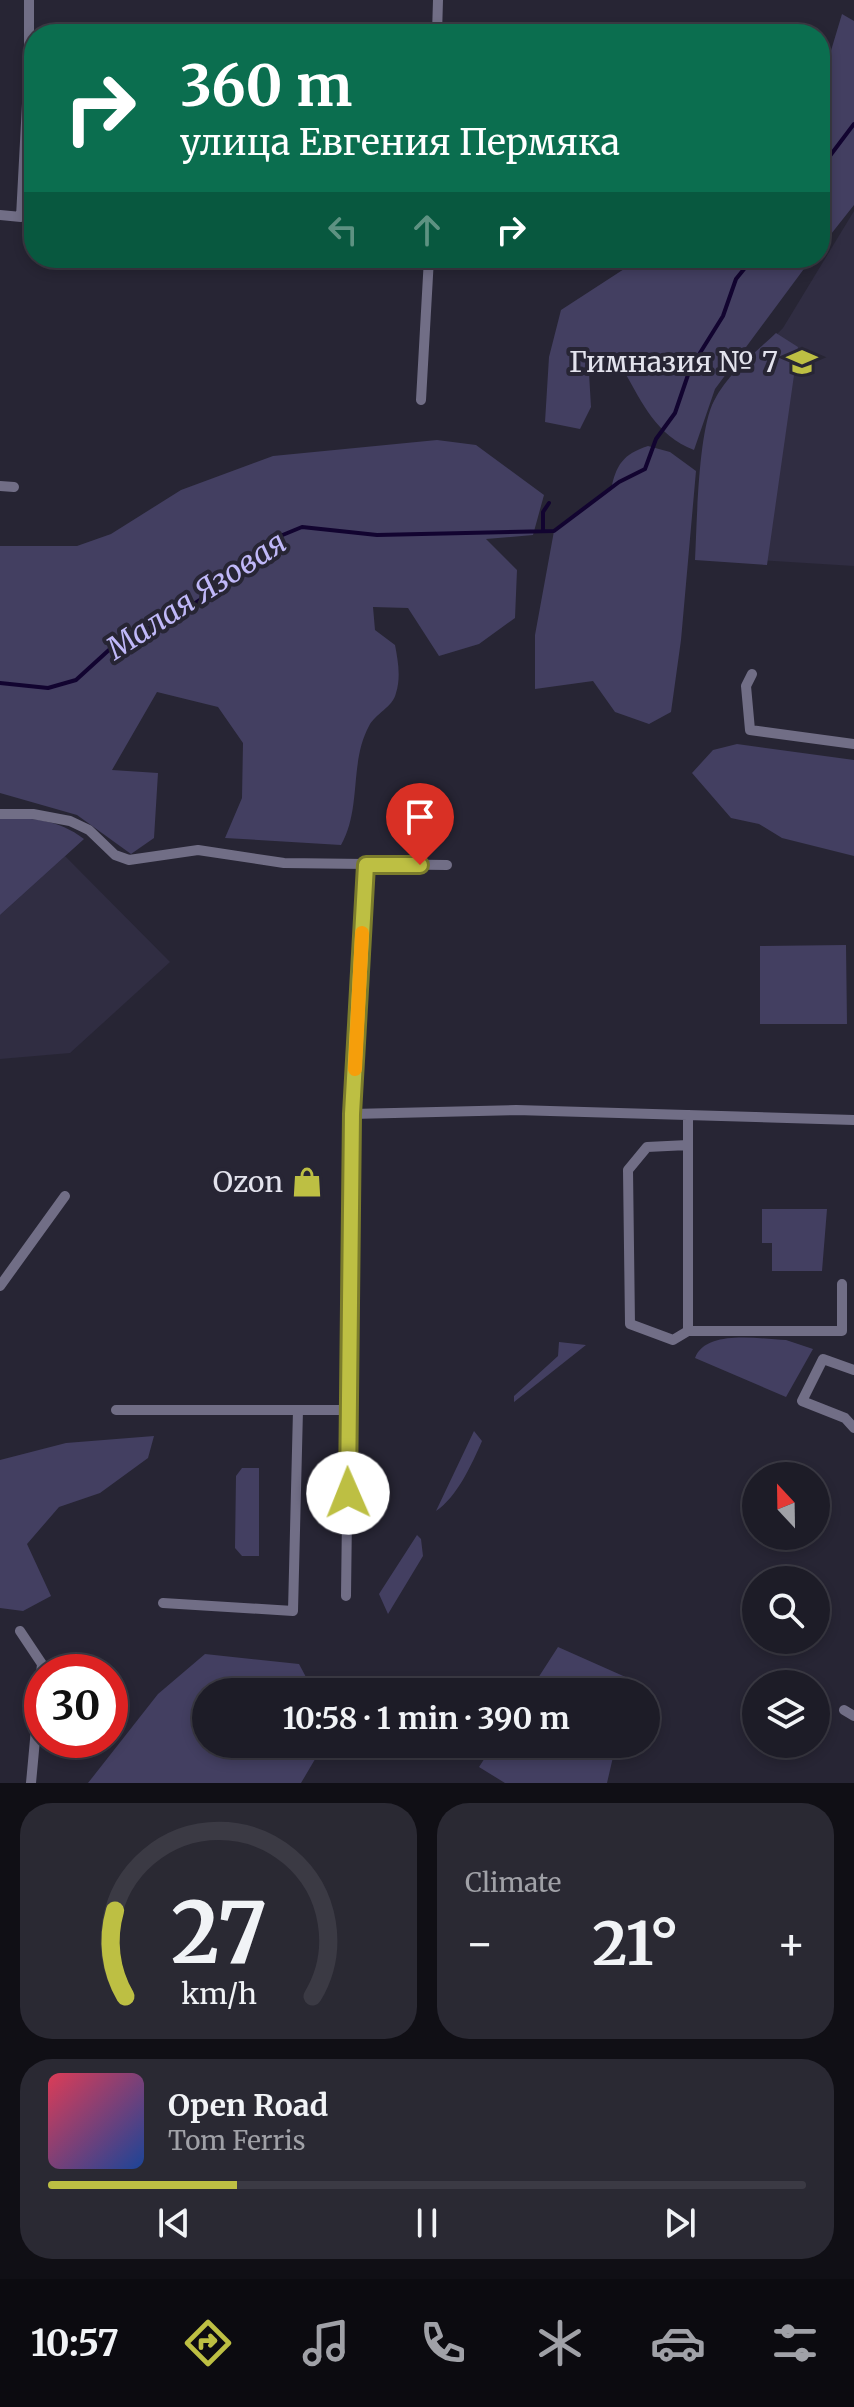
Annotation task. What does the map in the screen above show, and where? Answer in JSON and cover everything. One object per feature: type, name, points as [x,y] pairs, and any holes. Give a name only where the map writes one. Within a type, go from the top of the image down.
[{"type":"street","points":[[29,0],[29,24]]},
{"type":"street","points":[[437,24],[438,0]]},
{"type":"street","points":[[0,215],[21,217],[24,160]]},
{"type":"street","points":[[421,400],[428,268]]},
{"type":"street","points":[[0,486],[14,487]]},
{"type":"street","points":[[752,674],[746,686],[750,730],[854,744]]},
{"type":"street","points":[[0,814],[33,814],[70,821],[89,830],[115,855],[143,860],[198,850],[226,851],[284,863],[447,865]]},
{"type":"street","points":[[346,1596],[352,1114],[366,865]]},
{"type":"street","points":[[352,1114],[516,1110],[854,1120]]},
{"type":"street","points":[[688,1115],[688,1331]]},
{"type":"street","points":[[688,1145],[647,1147],[629,1166],[630,1324],[673,1340],[688,1331],[842,1331],[842,1284]]},
{"type":"street","points":[[0,1286],[65,1196]]},
{"type":"street","points":[[854,1370],[823,1359],[802,1401],[845,1418],[854,1428]]},
{"type":"street","points":[[116,1410],[346,1410]]},
{"type":"street","points":[[163,1603],[293,1611],[298,1410]]},
{"type":"street","points":[[20,1631],[42,1664],[31,1783]]},
{"type":"shaded area","points":[[842,14],[854,21],[854,205],[830,235],[830,54]]},
{"type":"shaded area","name":"Гимназия № 7","points":[[854,211],[854,566],[697,556],[712,405],[717,395],[783,328],[819,268],[830,268],[830,251]]},
{"type":"shaded area","points":[[626,268],[805,268],[715,389],[694,450],[660,427],[644,407],[624,371],[614,368],[589,373],[591,407],[580,429],[545,422],[549,357],[561,310]]},
{"type":"shaded area","points":[[776,333],[798,347],[767,565],[695,560],[699,478],[709,415],[726,382]]},
{"type":"shaded area","points":[[437,440],[476,445],[544,495],[533,535],[486,539],[517,570],[515,618],[479,644],[439,656],[408,608],[373,607],[375,630],[395,645],[398,681],[394,698],[369,726],[363,740],[351,816],[341,845],[225,838],[242,798],[243,743],[218,707],[157,692],[112,770],[158,773],[154,838],[131,854],[77,815],[0,793],[0,546],[77,546],[111,534],[181,490],[273,456]]},
{"type":"shaded area","points":[[648,446],[670,452],[696,471],[681,640],[671,712],[649,724],[615,712],[593,681],[535,689],[535,635],[554,531],[611,490],[622,462],[632,453]]},
{"type":"shaded area","points":[[737,744],[854,760],[854,856],[782,838],[759,824],[731,818],[692,773],[713,750]]},
{"type":"shaded area","points":[[0,818],[44,821],[64,827],[84,839],[0,915]]},
{"type":"shaded area","points":[[65,856],[170,962],[70,1053],[0,1059],[0,915]]},
{"type":"shaded area","points":[[846,945],[847,1024],[760,1024],[760,946]]},
{"type":"shaded area","points":[[762,1209],[827,1209],[822,1271],[772,1271],[772,1243],[762,1243]]},
{"type":"shaded area","points":[[722,1339],[786,1340],[813,1349],[786,1397],[695,1358],[701,1349]]},
{"type":"shaded area","points":[[559,1342],[586,1345],[514,1402],[514,1396],[558,1356]]},
{"type":"shaded area","points":[[474,1431],[482,1441],[474,1460],[457,1489],[436,1511]]},
{"type":"shaded area","points":[[154,1436],[148,1458],[100,1493],[59,1507],[27,1544],[51,1596],[23,1611],[0,1608],[0,1460],[66,1443]]},
{"type":"shaded area","points":[[242,1468],[259,1468],[259,1556],[242,1556],[235,1548],[236,1476]]},
{"type":"shaded area","points":[[417,1535],[421,1539],[423,1556],[388,1614],[379,1594]]},
{"type":"shaded area","points":[[558,1647],[628,1678],[538,1678]]},
{"type":"shaded area","points":[[205,1654],[299,1664],[306,1678],[192,1678],[192,1758],[316,1758],[301,1783],[88,1783],[108,1758],[128,1758],[128,1732],[158,1694]]},
{"type":"shaded area","points":[[485,1758],[613,1758],[607,1783],[505,1783],[479,1767]]},
{"type":"waterway","name":"Малая Язовая","points":[[830,156],[854,124]]},
{"type":"waterway","name":"Малая Язовая","points":[[0,683],[48,688],[76,680],[121,639],[172,618],[220,587],[268,541],[302,527],[377,535],[554,531],[619,482],[645,469],[656,439],[675,413],[690,369],[723,316],[736,279],[745,268]]},
{"type":"waterway","name":"Малая Язовая","points":[[543,531],[543,512],[549,503]]},
{"type":"slow traffic","points":[[355,1069],[362,933]]},
{"type":"place","name":"Гимназия № 7","points":[[802,362]]},
{"type":"place","name":"Ozon","points":[[307,1182]]},
{"type":"route","points":[[348,1493],[346,1410],[352,1114],[366,865],[420,865]]}]
